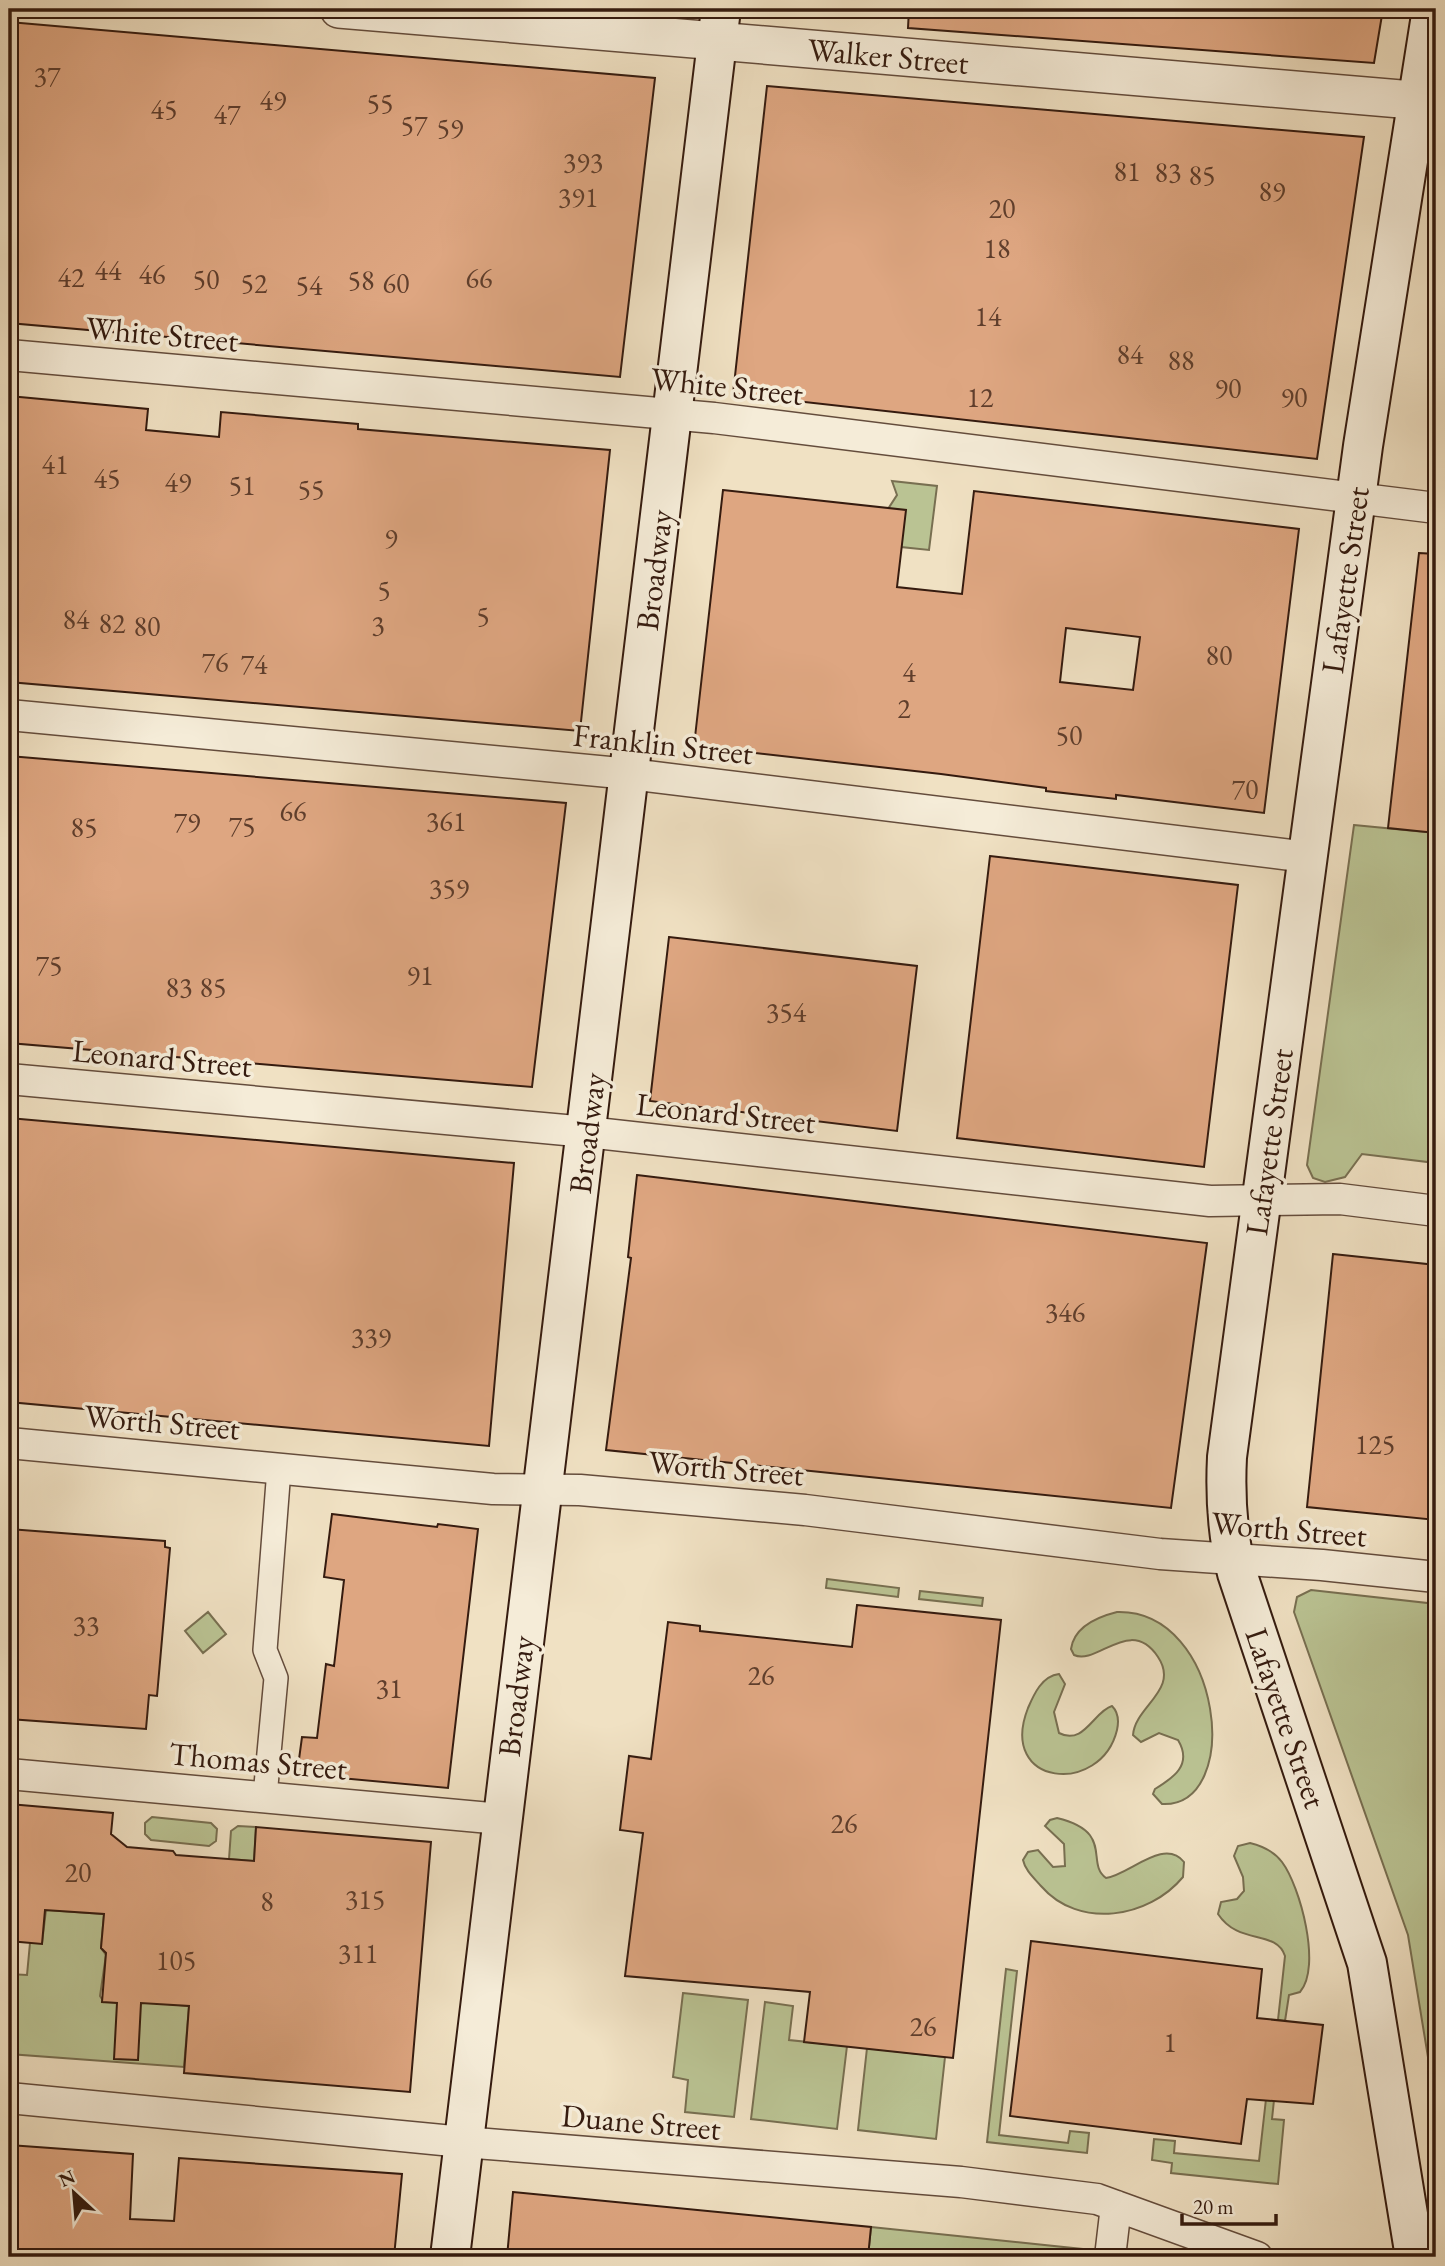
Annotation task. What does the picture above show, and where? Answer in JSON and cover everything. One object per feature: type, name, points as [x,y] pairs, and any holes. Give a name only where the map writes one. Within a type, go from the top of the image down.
[{"type":"main road","name":"Lafayette Street","points":[[1415,2257],[1367,1963],[1233,1559],[1226,1516],[1227,1457],[1307,857],[1357,496],[1427,101],[1432,9]]},
{"type":"main road","name":"Broadway","points":[[450,2257],[540,1489],[587,1132],[719,25]]},
{"type":"street","name":"Walker Street","points":[[339,9],[719,25],[1427,101]]},
{"type":"street","name":"White Street","points":[[9,355],[671,414],[1357,496],[1436,508]]},
{"type":"street","name":"Franklin Street","points":[[9,715],[630,774],[1307,857]]},
{"type":"street","name":"Leonard Street","points":[[9,1079],[587,1132],[1210,1201],[1340,1199],[1436,1211]]},
{"type":"street","name":"Worth Street","points":[[9,1443],[494,1489],[580,1490],[867,1516],[1035,1541],[1436,1577]]},
{"type":"street","points":[[265,1796],[276,1678],[265,1650],[279,1469]]},
{"type":"street","name":"Thomas Street","points":[[9,1774],[501,1819]]},
{"type":"street","name":"Duane Street","points":[[9,2098],[463,2142],[961,2182],[1097,2199],[1257,2257]]},
{"type":"street","points":[[1110,2257],[1116,2206]]},
{"type":"green space","points":[[892,481],[937,486],[929,550],[901,547],[888,509],[897,495]]},
{"type":"green space","points":[[1354,825],[1436,833],[1436,1163],[1362,1154],[1345,1177],[1325,1182],[1313,1178],[1307,1165]]},
{"type":"green space","points":[[827,1579],[899,1588],[898,1597],[826,1588]]},
{"type":"green space","points":[[1311,1590],[1436,1604],[1436,2106],[1408,1935],[1294,1612],[1297,1597]]},
{"type":"green space","points":[[920,1591],[983,1598],[982,1606],[919,1599]]},
{"type":"green space","points":[[208,1612],[226,1634],[203,1653],[185,1631]]},
{"type":"green space","points":[[1117,1612],[1153,1620],[1180,1641],[1199,1672],[1210,1708],[1212,1744],[1204,1775],[1188,1797],[1162,1804],[1153,1794],[1182,1764],[1182,1749],[1178,1740],[1159,1733],[1141,1742],[1133,1735],[1141,1715],[1164,1679],[1158,1657],[1147,1645],[1136,1641],[1114,1644],[1083,1657],[1074,1655],[1071,1649],[1077,1635],[1088,1624]]},
{"type":"green space","points":[[1059,1674],[1065,1684],[1054,1712],[1059,1733],[1075,1735],[1112,1706],[1118,1717],[1117,1730],[1107,1751],[1092,1766],[1074,1773],[1055,1773],[1038,1767],[1027,1754],[1022,1734],[1028,1708],[1036,1692],[1048,1678]]},
{"type":"green space","points":[[152,1817],[211,1823],[217,1829],[216,1841],[209,1846],[151,1840],[145,1834],[145,1823]]},
{"type":"green space","points":[[1057,1818],[1086,1831],[1092,1839],[1100,1872],[1106,1878],[1146,1859],[1167,1854],[1176,1855],[1184,1862],[1183,1877],[1169,1891],[1152,1902],[1133,1909],[1094,1913],[1074,1909],[1057,1900],[1041,1886],[1028,1871],[1023,1860],[1028,1852],[1038,1850],[1053,1867],[1065,1866],[1064,1844],[1045,1826],[1050,1820]]},
{"type":"green space","points":[[238,1826],[256,1827],[254,1861],[229,1859],[231,1831]]},
{"type":"green space","points":[[1250,1843],[1268,1850],[1282,1862],[1296,1889],[1306,1927],[1309,1965],[1306,1980],[1300,1992],[1289,1995],[1285,2021],[1278,2020],[1285,1956],[1280,1948],[1265,1939],[1236,1930],[1218,1914],[1221,1902],[1237,1899],[1244,1891],[1243,1877],[1234,1856],[1238,1846]]},
{"type":"green space","points":[[46,1910],[104,1914],[101,1948],[106,1955],[100,1996],[104,2002],[115,1999],[189,2006],[184,2067],[9,2054],[9,1974],[27,1975],[30,1943],[42,1943]]},
{"type":"green space","points":[[1006,1969],[1017,1971],[999,2135],[1068,2143],[1070,2131],[1089,2133],[1087,2153],[987,2142]]},
{"type":"green space","points":[[683,1993],[748,2000],[734,2117],[685,2112],[688,2080],[673,2077]]},
{"type":"green space","points":[[765,2002],[793,2006],[789,2040],[847,2046],[837,2129],[751,2119]]},
{"type":"green space","points":[[867,2048],[945,2057],[936,2139],[858,2130]]},
{"type":"green space","points":[[1266,2099],[1274,2100],[1272,2119],[1284,2120],[1278,2184],[1171,2173],[1172,2163],[1152,2160],[1154,2139],[1175,2141],[1174,2153],[1259,2161]]},
{"type":"green space","points":[[871,2227],[1082,2249],[1081,2257],[868,2257]]},
{"type":"building","points":[[909,9],[1383,9],[1374,63],[908,28]]},
{"type":"building","points":[[9,22],[655,78],[620,377],[9,323]]},
{"type":"building","points":[[767,86],[1364,137],[1317,459],[733,394]]},
{"type":"building","points":[[9,396],[148,409],[146,430],[219,437],[221,412],[358,424],[358,429],[610,450],[580,731],[9,682]]},
{"type":"building","points":[[723,490],[906,510],[897,587],[962,594],[974,491],[1299,529],[1264,813],[1116,795],[1116,799],[1046,791],[1046,788],[941,774],[694,746]],"holes":[[[1066,628],[1140,637],[1133,690],[1060,682]]]},
{"type":"building","points":[[1419,553],[1436,554],[1436,833],[1388,828]]},
{"type":"building","points":[[9,756],[566,803],[532,1087],[9,1043]]},
{"type":"building","points":[[990,856],[1238,885],[1204,1167],[957,1138]]},
{"type":"building","points":[[669,937],[917,966],[897,1131],[650,1101]]},
{"type":"building","points":[[9,1118],[514,1163],[489,1446],[9,1402]]},
{"type":"building","points":[[637,1175],[1207,1243],[1171,1508],[606,1450],[631,1258],[628,1257]]},
{"type":"building","points":[[1333,1254],[1436,1265],[1436,1520],[1307,1507]]},
{"type":"building","points":[[332,1514],[437,1527],[438,1524],[478,1529],[448,1788],[297,1774],[302,1737],[317,1738],[326,1664],[334,1666],[344,1580],[324,1577]]},
{"type":"building","points":[[9,1529],[165,1541],[165,1547],[170,1548],[157,1696],[149,1695],[146,1729],[9,1719]]},
{"type":"building","points":[[857,1605],[1001,1620],[953,2058],[804,2042],[810,1992],[625,1976],[643,1833],[620,1830],[629,1756],[651,1759],[668,1622],[700,1626],[700,1631],[852,1647]]},
{"type":"building","points":[[9,1804],[113,1813],[111,1834],[127,1847],[173,1851],[176,1855],[254,1861],[256,1827],[431,1842],[410,2092],[184,2073],[189,2006],[141,2003],[138,2060],[114,2059],[117,2003],[102,2002],[106,1953],[101,1948],[104,1914],[45,1910],[42,1944],[9,1941]]},
{"type":"building","points":[[1031,1941],[1262,1969],[1257,2018],[1323,2025],[1313,2104],[1247,2099],[1241,2144],[1010,2116]]},
{"type":"building","points":[[9,2145],[133,2154],[130,2219],[174,2221],[179,2158],[402,2174],[394,2257],[9,2257]]},
{"type":"building","points":[[513,2192],[871,2227],[868,2257],[507,2257]]}]
